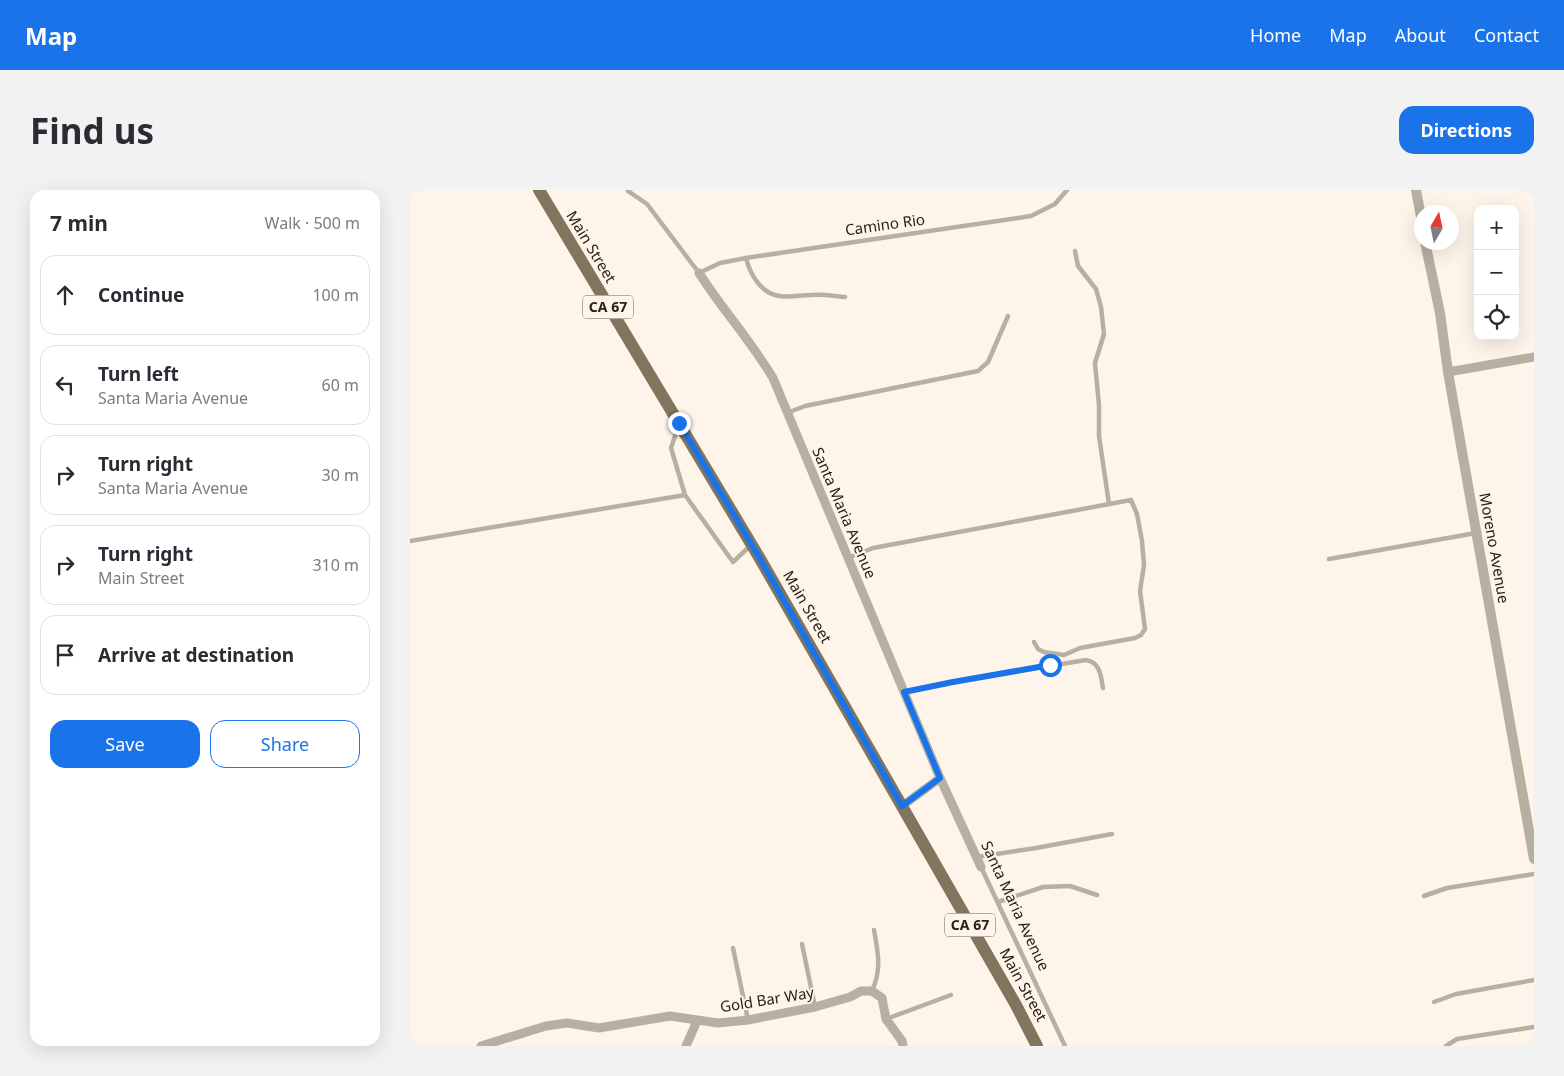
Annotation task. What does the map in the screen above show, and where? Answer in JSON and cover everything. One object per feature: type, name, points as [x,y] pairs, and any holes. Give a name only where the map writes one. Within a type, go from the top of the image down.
[{"type":"main road","name":"Main Street","points":[[539,190],[751,545],[1016,1005],[1037,1046]]},
{"type":"street","points":[[1416,190],[1419,205]]},
{"type":"street","name":"Moreno Avenue","points":[[1427,250],[1440,313],[1448,372],[1534,860]]},
{"type":"street","name":"Santa Maria Avenue","points":[[699,273],[773,378],[940,778],[981,867]]},
{"type":"street","points":[[1448,372],[1534,357]]},
{"type":"street","points":[[902,806],[940,778]]},
{"type":"street","name":"Gold Bar Way","points":[[481,1046],[546,1026],[567,1023],[599,1028],[670,1016],[718,1023],[748,1020],[815,1007],[850,997],[861,991],[872,991]]},
{"type":"street","points":[[872,991],[882,998],[886,1019],[902,1041],[903,1046]]},
{"type":"street","points":[[686,1046],[697,1021]]},
{"type":"lane","name":"Camino Rio","points":[[699,273],[720,263],[746,258],[1031,216],[1055,204],[1067,190]]},
{"type":"lane","points":[[628,191],[647,204],[699,273]]},
{"type":"lane","points":[[1075,251],[1078,266],[1096,289],[1101,307],[1104,334],[1095,363],[1099,405],[1099,436],[1109,504]]},
{"type":"lane","points":[[746,258],[749,272],[771,294],[781,297],[812,294],[846,297]]},
{"type":"lane","points":[[787,413],[805,406],[978,370],[988,362],[1008,316]]},
{"type":"lane","points":[[679,423],[670,448],[685,495],[733,562],[751,545]]},
{"type":"lane","points":[[410,541],[685,495]]},
{"type":"lane","points":[[848,558],[873,548],[1131,500],[1138,514],[1144,565],[1140,591],[1145,629],[1141,635],[1135,638],[1080,648],[1064,655],[1044,652],[1038,649],[1034,642]]},
{"type":"lane","points":[[1329,559],[1476,533]]},
{"type":"lane","points":[[904,692],[1086,660],[1095,663],[1099,668],[1103,688]]},
{"type":"lane","points":[[976,857],[1112,834]]},
{"type":"lane","name":"Santa Maria Avenue","points":[[981,867],[1065,1046]]},
{"type":"lane","points":[[1424,896],[1447,888],[1534,874]]},
{"type":"lane","points":[[998,902],[1043,887],[1070,886],[1097,895]]},
{"type":"lane","points":[[872,991],[878,978],[879,964],[874,930]]},
{"type":"lane","points":[[802,944],[815,1007]]},
{"type":"lane","points":[[733,948],[748,1020]]},
{"type":"lane","points":[[1434,1002],[1456,994],[1534,980]]},
{"type":"lane","points":[[886,1019],[951,995]]},
{"type":"lane","points":[[1446,1046],[1457,1039],[1534,1027]]},
{"type":"route","points":[[679,423],[759,557],[902,806],[940,778],[904,692],[1050,665]]}]
